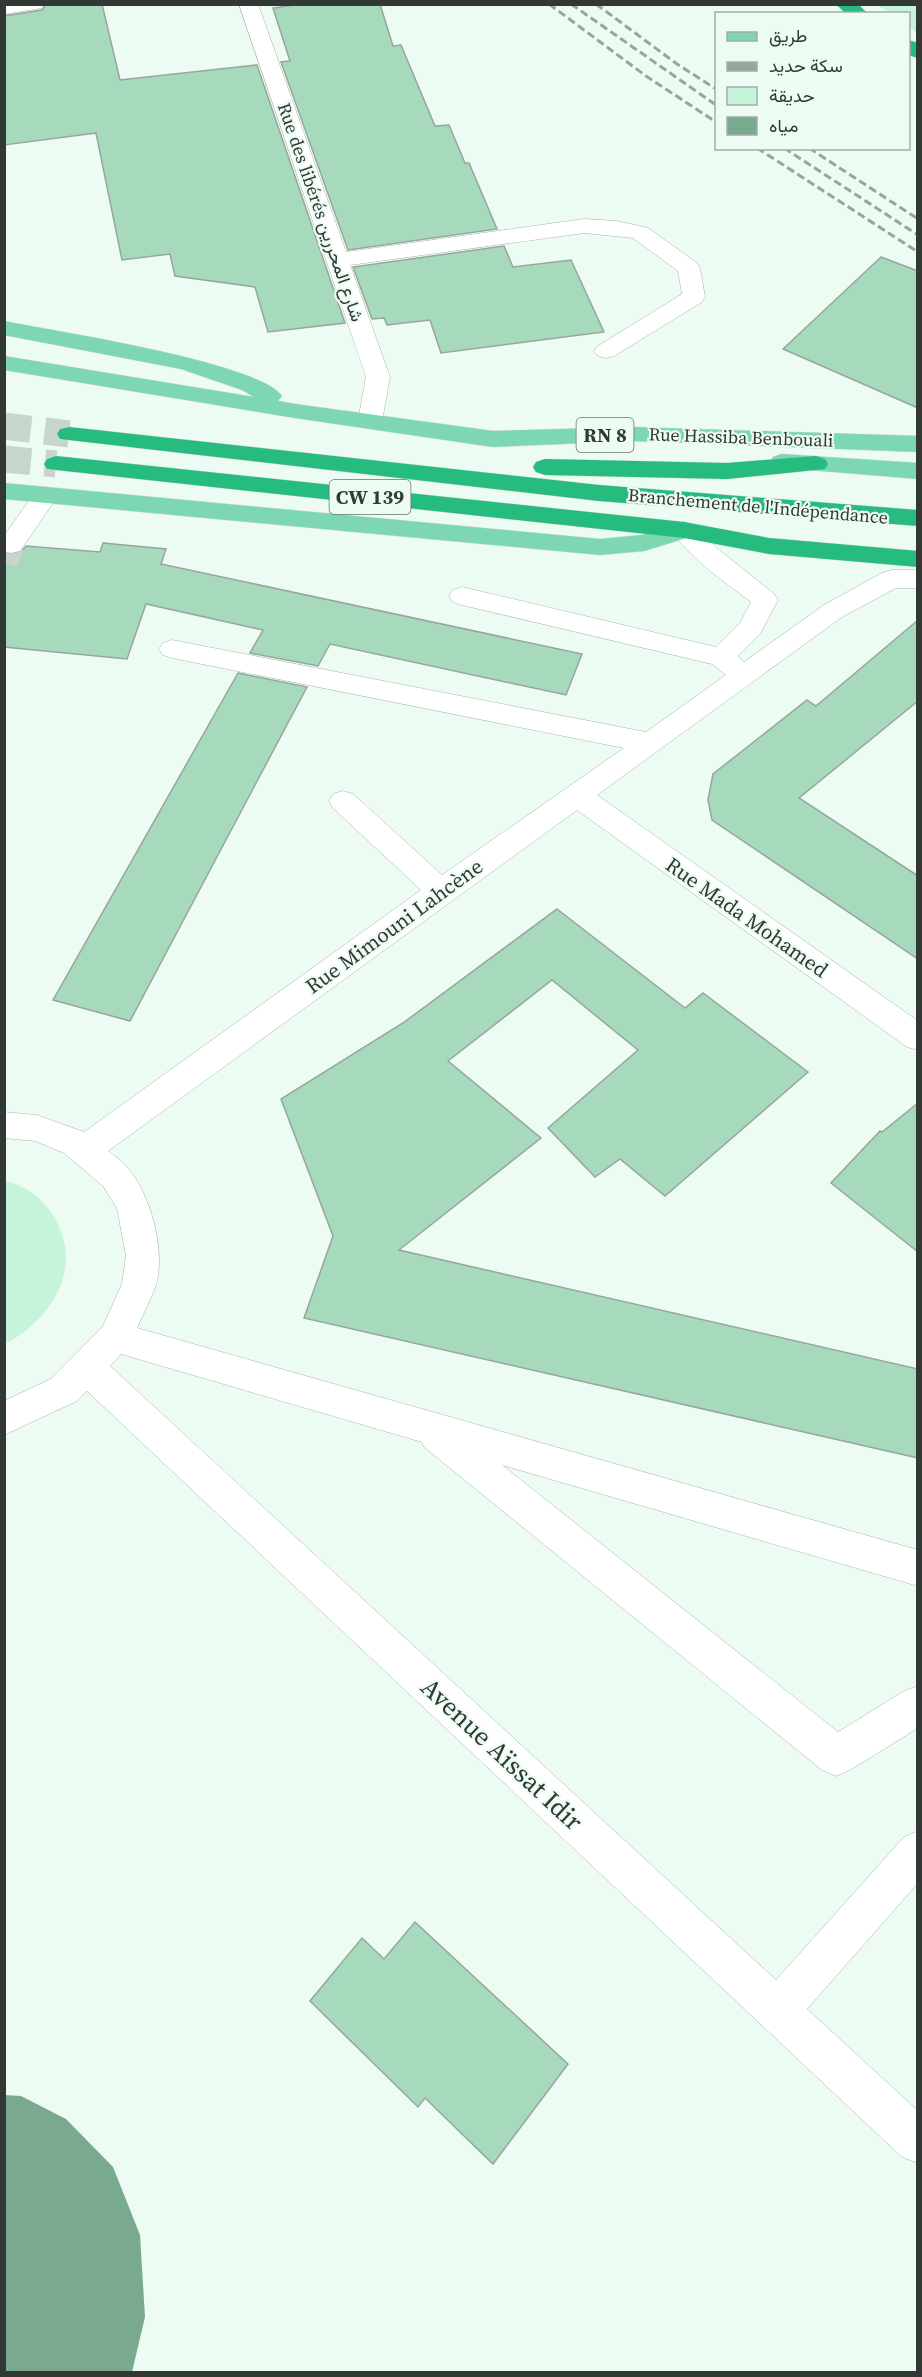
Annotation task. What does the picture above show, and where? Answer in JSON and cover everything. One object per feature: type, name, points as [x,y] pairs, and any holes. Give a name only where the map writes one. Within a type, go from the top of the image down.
[{"type":"highway","name":"CW 139","points":[[69,434],[305,461]]},
{"type":"highway","points":[[305,461],[387,460],[532,467],[698,471],[762,470],[816,464]]},
{"type":"highway","name":"Branchement de l'Indépendance","points":[[305,461],[599,492],[918,518]]},
{"type":"highway","name":"CW 139","points":[[56,464],[684,530],[769,546],[918,559]]},
{"type":"highway","name":"Branchement de l'Indépendance","points":[[684,530],[918,542]]},
{"type":"main road","points":[[4,328],[204,368],[250,385],[295,411]]},
{"type":"main road","name":"RN 8","points":[[4,363],[295,411]]},
{"type":"main road","name":"Rue Hassiba Benbouali","points":[[295,411],[493,439],[918,471]]},
{"type":"main road","name":"Rue Hassiba Benbouali","points":[[493,439],[633,434],[918,444]]},
{"type":"main road","points":[[4,491],[45,497],[600,547],[644,543],[684,530]]},
{"type":"street","points":[[4,8],[35,4]]},
{"type":"street","name":"Rue des libérés شارع المحررين","points":[[248,4],[378,377],[370,421]]},
{"type":"street","points":[[338,260],[584,225],[618,228],[640,233],[689,268],[694,297],[606,351]]},
{"type":"street","points":[[11,545],[45,497]]},
{"type":"street","points":[[684,530],[708,555],[765,600],[751,628],[721,657]]},
{"type":"street","name":"Rue Mimouni Lahcène","points":[[83,1151],[441,891],[651,744],[742,674],[833,611],[891,579],[918,579]]},
{"type":"street","points":[[462,596],[721,657],[742,674]]},
{"type":"street","points":[[172,649],[651,744]]},
{"type":"street","name":"Rue Mada Mohamed","points":[[576,795],[918,1038]]},
{"type":"street","points":[[343,801],[441,891]]},
{"type":"street","points":[[4,1125],[37,1128],[75,1143],[115,1176],[133,1205],[143,1256],[139,1284],[115,1337],[64,1390],[4,1419]]},
{"type":"street","points":[[115,1337],[918,1568]]},
{"type":"street","name":"Avenue Aïssat Idir","points":[[86,1367],[918,2141]]},
{"type":"street","points":[[426,1426],[836,1756],[918,1705]]},
{"type":"street","points":[[778,2010],[918,1851]]},
{"type":"green space","points":[[877,5],[916,5],[917,33],[910,27],[910,12],[888,12]]},
{"type":"green space","points":[[5,1181],[28,1190],[47,1207],[59,1226],[65,1246],[65,1266],[61,1284],[52,1302],[39,1318],[5,1344]]},
{"type":"water","points":[[4,2095],[21,2096],[66,2119],[113,2167],[140,2235],[145,2317],[132,2372],[5,2372]]},
{"type":"building","points":[[46,4],[102,4],[120,80],[257,65],[345,323],[268,332],[255,287],[175,276],[170,254],[122,260],[96,133],[4,145],[4,16],[42,10]]},
{"type":"building","points":[[302,4],[380,4],[393,46],[401,45],[435,126],[449,125],[465,163],[469,163],[497,229],[348,250],[281,62],[290,61],[273,8]]},
{"type":"building","points":[[504,246],[513,267],[571,260],[604,332],[441,353],[430,320],[387,325],[384,318],[372,319],[353,267]]},
{"type":"building","points":[[881,257],[918,271],[918,408],[783,349]]},
{"type":"building","points":[[103,543],[166,549],[161,564],[582,654],[566,695],[330,644],[318,666],[250,653],[263,630],[146,604],[127,659],[4,647],[4,554],[20,553],[26,546],[100,552]]},
{"type":"building","points":[[918,620],[918,701],[799,798],[918,876],[918,959],[712,820],[708,800],[713,774],[807,700],[816,706]]},
{"type":"building","points":[[238,673],[307,687],[130,1021],[53,1000]]},
{"type":"building","points":[[557,909],[685,1008],[703,993],[808,1072],[665,1196],[620,1159],[595,1177],[548,1128],[638,1050],[552,980],[448,1061],[541,1138],[399,1250],[918,1369],[918,1458],[304,1318],[333,1236],[281,1099],[403,1023]]},
{"type":"building","points":[[918,1103],[918,1252],[831,1183],[880,1131],[882,1132]]},
{"type":"building","points":[[415,1922],[568,2064],[493,2164],[425,2098],[418,2107],[310,2001],[362,1938],[384,1959]]},
{"type":"tunnel","points":[[4,426],[69,434]]},
{"type":"tunnel","points":[[4,459],[56,464]]},
{"type":"tunnel","points":[[4,562],[11,545]]},
{"type":"railway","points":[[549,4],[646,76],[715,121]]},
{"type":"railway","points":[[571,4],[715,104]]},
{"type":"railway","points":[[596,4],[677,64],[715,88]]},
{"type":"railway","points":[[760,150],[918,252]]},
{"type":"railway","points":[[787,150],[918,235]]},
{"type":"railway","points":[[812,150],[918,219]]}]
